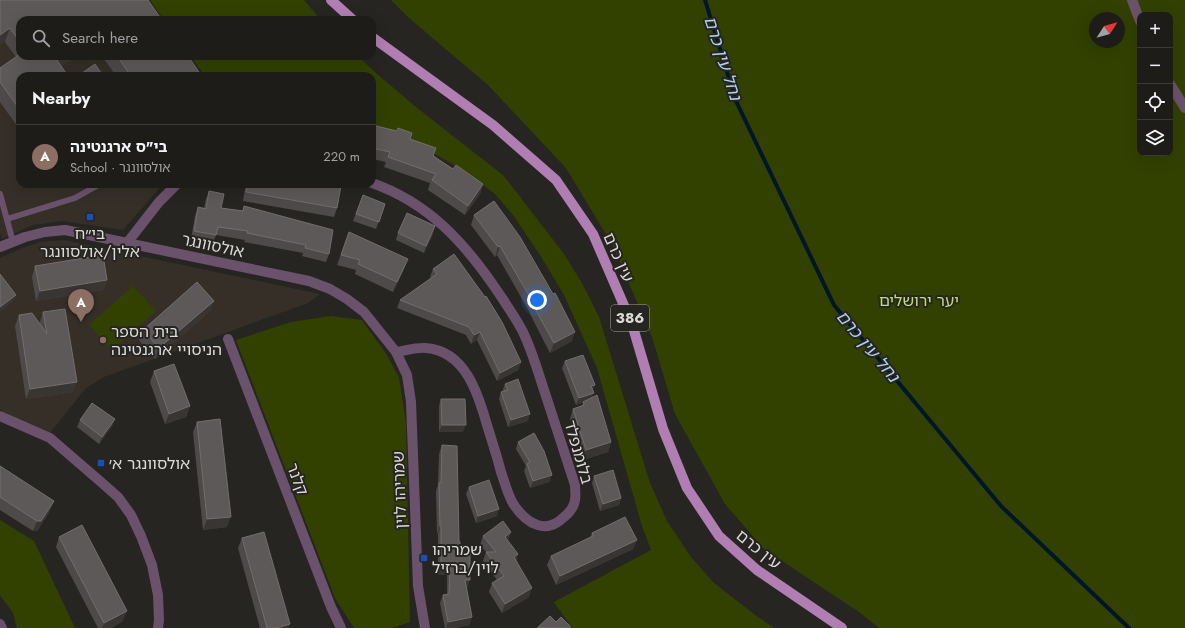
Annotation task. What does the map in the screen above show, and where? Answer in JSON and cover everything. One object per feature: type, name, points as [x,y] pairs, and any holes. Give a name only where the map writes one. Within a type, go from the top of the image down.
[{"type":"main road","points":[[331,0],[349,16]]},
{"type":"main road","name":"עין כרם","points":[[376,39],[493,125],[556,180],[593,234],[632,324],[663,429],[687,488],[719,536],[757,570],[842,628]]},
{"type":"street","points":[[1132,0],[1137,13]]},
{"type":"street","points":[[1173,90],[1185,108]]},
{"type":"street","name":"בלומנפלד","points":[[376,185],[402,196],[427,212],[447,228],[486,274],[506,303],[522,330],[534,359],[575,485],[575,500],[570,512],[559,522],[547,527],[535,524],[522,516],[513,504],[474,385],[463,369],[454,359],[440,350],[424,347],[396,352]]},
{"type":"street","points":[[127,243],[159,202],[173,188]]},
{"type":"street","name":"אולסוונגר","points":[[0,247],[20,238],[45,232],[65,230],[309,281],[330,289],[347,299],[364,312],[396,352]]},
{"type":"street","name":"קלנר","points":[[228,339],[331,607],[341,628]]},
{"type":"street","name":"שמריהו לוין","points":[[396,352],[407,375],[411,402],[418,586],[425,628]]},
{"type":"street","points":[[0,416],[50,438],[118,497],[131,515],[152,565],[158,595],[158,628]]},
{"type":"street","points":[[0,624],[2,628]]},
{"type":"lane","points":[[7,219],[75,198],[93,188]]},
{"type":"lane","points":[[0,194],[12,242]]},
{"type":"shaded area","points":[[0,0],[16,16],[16,60],[189,60],[198,72],[16,72],[16,188],[160,188],[123,230],[62,221],[33,225],[2,239],[0,233]]},
{"type":"shaded area","name":"בית הספר הניסויי ארגנטינה","points":[[64,240],[320,294],[308,303],[104,377],[86,388],[46,438],[6,415],[0,409],[0,258],[40,242]]},
{"type":"green space","points":[[150,0],[304,0],[318,16],[161,16]]},
{"type":"green space","name":"יער ירושלים","points":[[391,0],[1185,0],[1185,628],[879,628],[859,612],[764,549],[725,504],[675,414],[652,337],[613,246],[566,168],[488,85],[409,18]]},
{"type":"green space","points":[[193,60],[362,60],[375,72],[202,72]]},
{"type":"green space","points":[[376,73],[416,107],[504,176],[564,254],[583,285],[599,317],[650,483],[667,521],[691,557],[714,583],[774,628],[572,628],[554,602],[651,550],[642,526],[597,368],[564,295],[540,255],[513,215],[494,193],[461,169],[423,147],[376,128]]},
{"type":"green space","points":[[133,286],[156,311],[112,350],[89,325]]},
{"type":"green space","points":[[331,316],[362,320],[387,355],[399,378],[406,422],[410,622],[392,628],[354,628],[335,598],[236,340],[291,322]]},
{"type":"green space","points":[[0,520],[34,541],[75,628],[17,628],[13,613],[0,595]]},
{"type":"building","points":[[0,0],[148,0],[159,16],[16,16],[16,36],[10,28],[0,35]]},
{"type":"building","points":[[16,57],[16,60],[57,60],[65,72],[16,72],[16,104],[0,82],[0,68]]},
{"type":"building","points":[[120,60],[191,60],[199,72],[128,72]]},
{"type":"building","points":[[95,64],[100,72],[84,72]]},
{"type":"building","points":[[376,126],[397,131],[398,128],[412,133],[410,139],[436,148],[433,156],[453,169],[456,165],[483,184],[468,206],[432,180],[436,174],[388,157],[390,152],[376,149]]},
{"type":"building","points":[[247,188],[341,188],[337,208],[246,192]]},
{"type":"building","points":[[209,191],[224,194],[221,208],[243,211],[244,206],[333,230],[329,254],[305,248],[306,245],[247,233],[248,231],[218,227],[216,235],[194,231],[198,207],[206,209]]},
{"type":"building","points":[[363,195],[385,204],[379,222],[356,214]]},
{"type":"building","points":[[494,201],[520,237],[553,294],[555,293],[575,332],[554,343],[533,305],[534,304],[500,246],[498,247],[474,215]]},
{"type":"building","points":[[407,213],[435,226],[426,246],[398,233]]},
{"type":"building","points":[[349,232],[408,259],[397,282],[358,264],[360,260],[341,255]]},
{"type":"building","points":[[454,254],[485,297],[486,296],[502,322],[521,362],[500,373],[480,332],[474,335],[469,327],[400,300],[437,274],[433,269]]},
{"type":"building","points":[[103,255],[107,280],[40,291],[35,266]]},
{"type":"building","points":[[0,274],[16,295],[0,307]]},
{"type":"building","points":[[197,282],[214,301],[159,348],[143,330]]},
{"type":"building","points":[[65,309],[77,382],[30,389],[19,315],[32,313],[47,334],[43,312]]},
{"type":"building","points":[[583,355],[595,385],[591,386],[594,393],[579,398],[565,361]]},
{"type":"building","points":[[174,364],[190,406],[169,414],[154,371]]},
{"type":"building","points":[[518,379],[530,414],[511,420],[501,392],[508,390],[505,384]]},
{"type":"building","points":[[597,395],[611,442],[586,450],[573,409],[584,405],[583,402]]},
{"type":"building","points":[[441,399],[465,399],[466,425],[442,425]]},
{"type":"building","points":[[92,403],[115,419],[102,437],[80,420]]},
{"type":"building","points":[[220,419],[231,517],[207,519],[197,422]]},
{"type":"building","points":[[534,433],[544,451],[552,475],[533,481],[527,464],[530,462],[518,442]]},
{"type":"building","points":[[442,445],[457,446],[460,555],[463,552],[470,553],[470,580],[465,580],[472,617],[448,622],[443,595],[449,594],[450,567],[441,566],[439,483],[441,483]]},
{"type":"building","points":[[0,466],[54,501],[41,521],[37,521],[0,497]]},
{"type":"building","points":[[613,470],[621,498],[603,504],[594,476]]},
{"type":"building","points":[[489,480],[499,509],[478,516],[469,487]]},
{"type":"building","points":[[625,517],[637,540],[560,576],[551,556],[593,536],[592,533]]},
{"type":"building","points":[[503,521],[511,532],[505,537],[518,554],[514,557],[532,588],[505,604],[492,583],[504,576],[486,552],[496,552],[483,536]]},
{"type":"building","points":[[82,525],[127,611],[104,623],[59,537]]},
{"type":"building","points":[[264,532],[290,624],[276,628],[267,628],[242,538]]},
{"type":"building","points":[[550,616],[556,622],[561,617],[570,626],[570,628],[537,628]]},
{"type":"waterway","name":"נחל עין כרם","points":[[705,0],[736,101],[834,305],[1001,506],[1129,628]]},
{"type":"place","name":"בי״ח אלין/אולסוונגר","points":[[90,217]]},
{"type":"place","name":"בי\"ס ארגנטינה","points":[[81,322]]},
{"type":"place","name":"בית הספר הניסויי ארגנטינה","points":[[103,340]]},
{"type":"place","name":"אולסוונגר א׳","points":[[101,463]]},
{"type":"place","name":"שמריהו לוין/ברזיל","points":[[424,558]]}]
